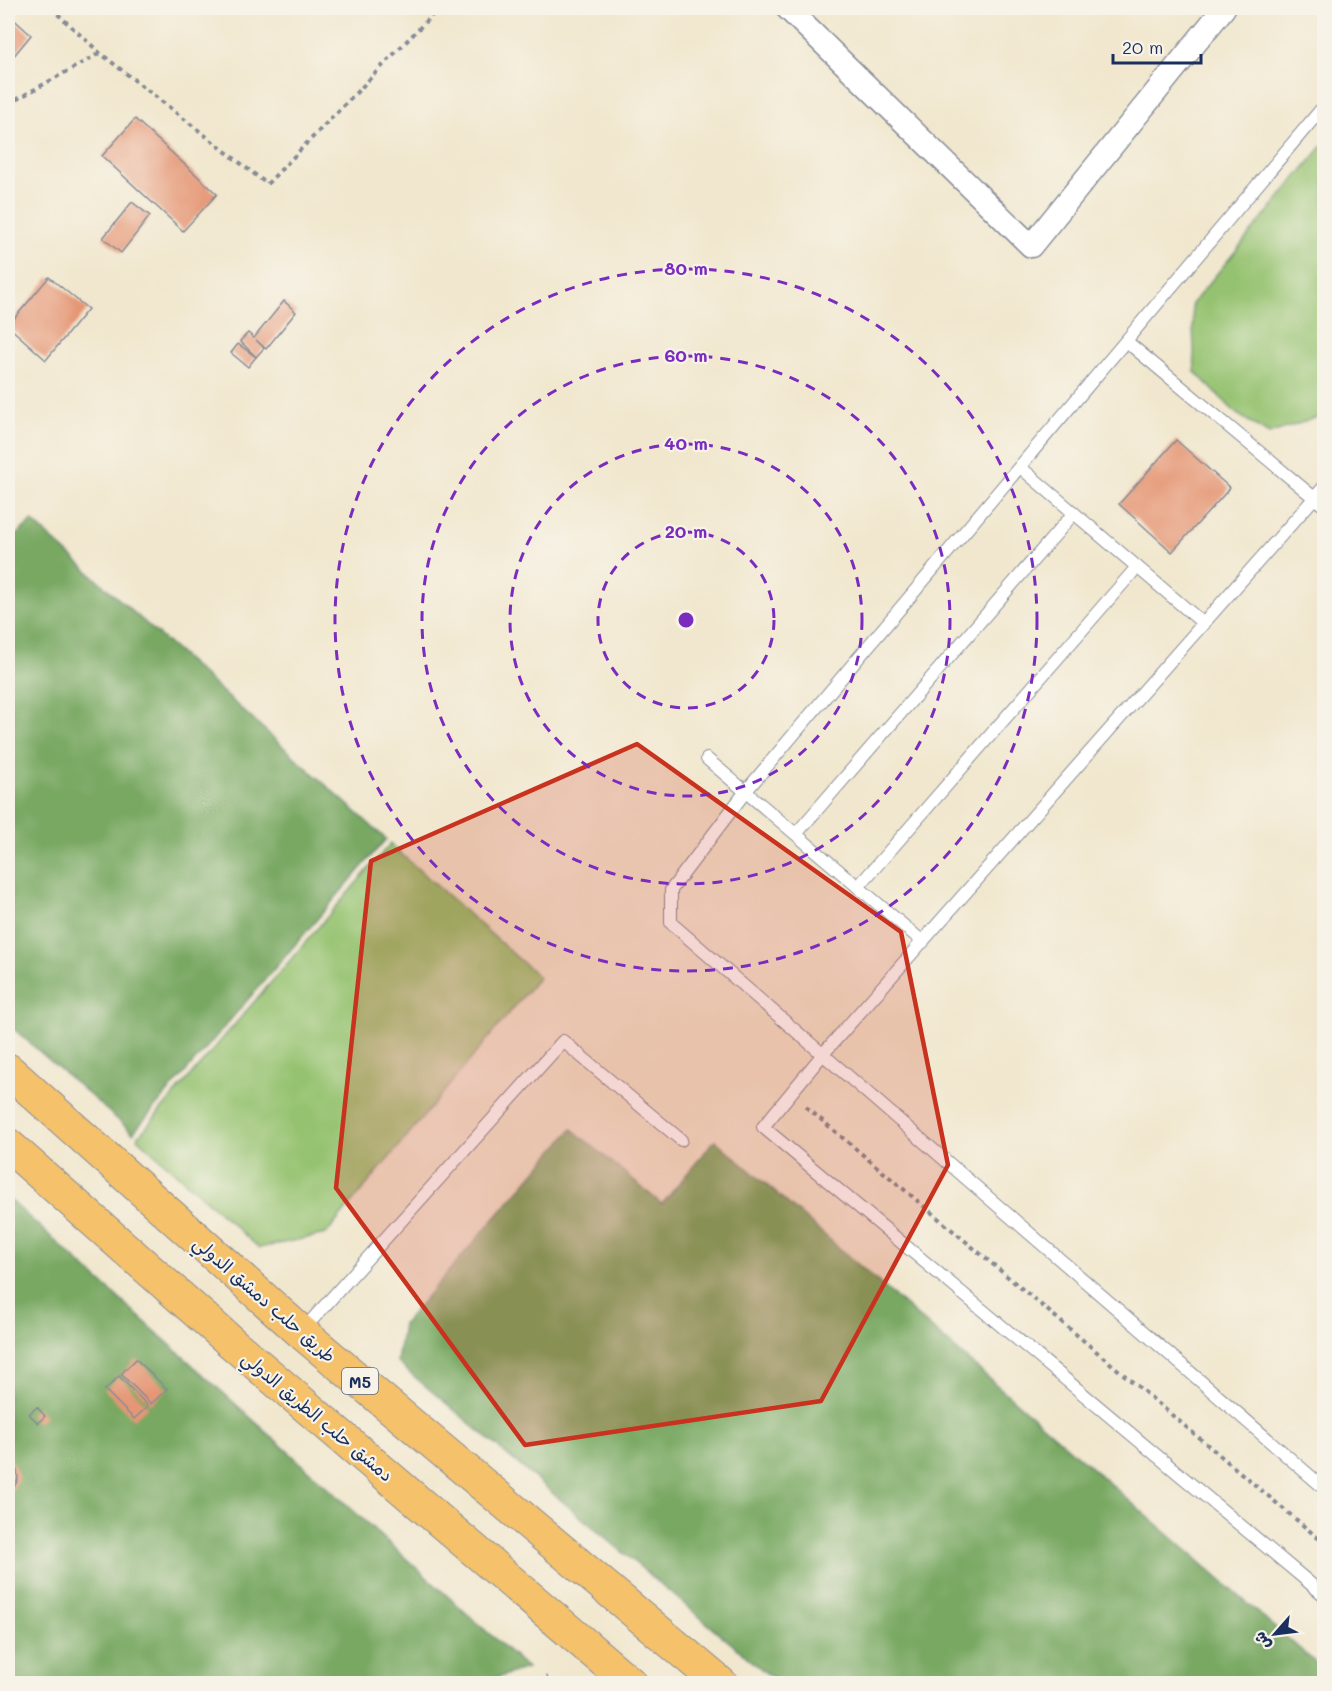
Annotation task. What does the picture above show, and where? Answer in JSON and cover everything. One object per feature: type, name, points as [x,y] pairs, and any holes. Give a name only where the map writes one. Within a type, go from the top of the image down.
[{"type":"highway","name":"طريق حلب دمشق الدولي","points":[[8,1070],[301,1332],[721,1683]]},
{"type":"highway","name":"دمشق حلب الطريق الدولي","points":[[8,1145],[232,1343],[631,1683]]},
{"type":"street","points":[[787,8],[1031,246],[1224,8]]},
{"type":"lane","points":[[1324,106],[746,791],[671,890],[671,923],[1324,1488]]},
{"type":"lane","points":[[1126,341],[1320,502]]},
{"type":"lane","points":[[1020,467],[1204,624]]},
{"type":"lane","points":[[1324,488],[1320,502],[1204,624],[823,1054],[763,1127],[1324,1595]]},
{"type":"lane","points":[[796,834],[1074,513]]},
{"type":"lane","points":[[858,887],[1137,567]]},
{"type":"lane","points":[[707,759],[922,942]]},
{"type":"lane","points":[[301,1332],[563,1041],[681,1140]]},
{"type":"path","points":[[51,8],[100,53],[267,184],[438,8]]},
{"type":"path","points":[[8,101],[12,102],[100,53]]},
{"type":"path","points":[[790,1094],[1324,1543]]},
{"type":"path","points":[[530,1683],[548,1677]]},
{"type":"highlighted area","points":[[637,744],[901,932],[948,1165],[821,1401],[525,1445],[336,1188],[371,861]]},
{"type":"green space","points":[[1324,144],[1324,415],[1269,434],[1237,414],[1195,372],[1192,304]]},
{"type":"green space","points":[[32,521],[386,839],[133,1133],[8,1024],[8,542]]},
{"type":"green space","points":[[390,844],[539,977],[326,1234],[259,1248],[137,1138]]},
{"type":"green space","points":[[572,1129],[662,1204],[715,1140],[1324,1670],[1324,1683],[778,1683],[397,1362],[403,1324]]},
{"type":"green space","points":[[8,1198],[527,1668],[478,1684],[8,1683]]},
{"type":"building","points":[[8,14],[31,35],[8,63]]},
{"type":"building","points":[[135,119],[217,194],[183,231],[102,156]]},
{"type":"building","points":[[132,202],[150,216],[121,253],[103,238]]},
{"type":"building","points":[[49,277],[88,309],[46,360],[8,326]]},
{"type":"building","points":[[284,301],[296,312],[266,349],[256,340],[264,348],[256,357],[240,341],[248,333],[254,338]]},
{"type":"building","points":[[238,344],[256,357],[248,367],[231,353]]},
{"type":"building","points":[[1176,440],[1230,488],[1172,552],[1119,504]]},
{"type":"building","points":[[136,1359],[167,1389],[151,1404],[121,1374]]},
{"type":"building","points":[[119,1376],[148,1406],[134,1419],[105,1390]]},
{"type":"building","points":[[37,1407],[45,1416],[38,1423],[29,1414]]},
{"type":"building","points":[[8,1459],[17,1471],[18,1479],[8,1493]]}]
